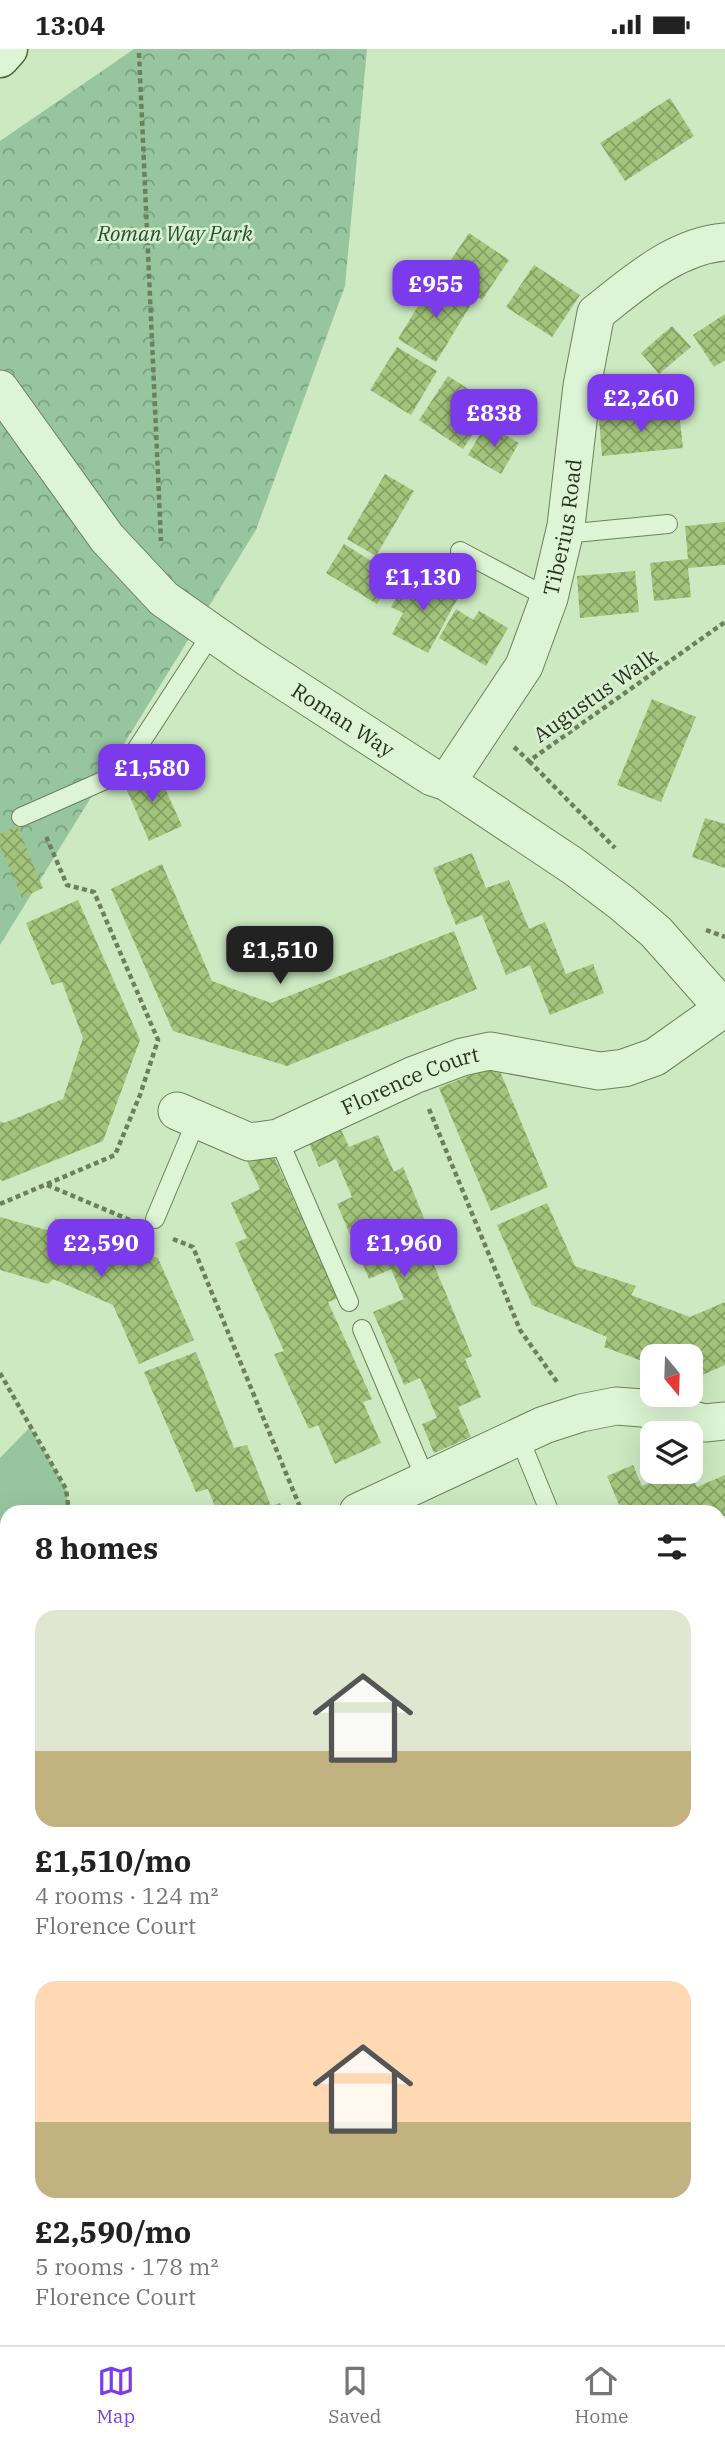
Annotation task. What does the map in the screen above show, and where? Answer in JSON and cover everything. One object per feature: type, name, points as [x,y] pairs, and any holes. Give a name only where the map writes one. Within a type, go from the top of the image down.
[{"type":"street","points":[[0,58],[8,49]]},
{"type":"street","name":"Tiberius Road","points":[[447,782],[524,666],[549,598],[564,534],[582,387],[596,313],[654,268],[710,244],[725,242]]},
{"type":"street","name":"Roman Way","points":[[0,389],[107,538],[164,599],[432,777],[447,782],[573,866],[656,932],[724,1009]]},
{"type":"street","name":"Florence Court","points":[[187,1115],[249,1142],[278,1138],[414,1075],[462,1057],[490,1051],[599,1071],[624,1068],[655,1057],[724,1009]]},
{"type":"street","points":[[373,1505],[544,1425],[581,1413],[616,1406],[643,1408],[705,1423],[725,1421]]},
{"type":"lane","points":[[564,534],[668,524]]},
{"type":"lane","points":[[460,551],[549,598]]},
{"type":"lane","points":[[28,814],[121,773],[212,633]]},
{"type":"lane","points":[[155,1219],[187,1115]]},
{"type":"lane","points":[[278,1138],[349,1302]]},
{"type":"lane","points":[[362,1329],[426,1480]]},
{"type":"lane","points":[[519,1437],[547,1505]]},
{"type":"path","points":[[139,53],[164,599]]},
{"type":"path","name":"Augustus Walk","points":[[488,722],[529,761],[725,622]]},
{"type":"path","points":[[0,1204],[115,1154],[140,1095],[158,1040],[94,891],[67,885],[28,814]]},
{"type":"path","points":[[414,1075],[520,1330],[581,1413]]},
{"type":"path","points":[[47,1184],[132,1221]]},
{"type":"path","points":[[169,1237],[193,1247],[299,1505]]},
{"type":"path","points":[[0,1373],[66,1489],[68,1505]]},
{"type":"green space","name":"Roman Way Park","points":[[134,49],[367,49],[345,286],[256,530],[0,945],[0,141]]},
{"type":"green space","points":[[30,1427],[66,1489],[68,1505],[0,1505],[0,1458]]},
{"type":"building","points":[[670,98],[694,136],[625,181],[600,143]]},
{"type":"building","points":[[469,233],[509,260],[482,300],[442,273]]},
{"type":"building","points":[[534,265],[580,295],[552,337],[506,307]]},
{"type":"building","points":[[435,278],[473,301],[436,362],[398,339]]},
{"type":"building","points":[[725,314],[725,360],[714,367],[693,335]]},
{"type":"building","points":[[672,326],[691,347],[659,374],[641,353]]},
{"type":"building","points":[[397,347],[437,371],[411,415],[370,390]]},
{"type":"building","points":[[448,376],[492,404],[463,449],[419,420]]},
{"type":"building","points":[[679,412],[683,448],[602,456],[599,419]]},
{"type":"building","points":[[486,424],[519,443],[501,474],[468,455]]},
{"type":"building","points":[[385,474],[414,491],[376,556],[347,539]]},
{"type":"building","points":[[725,522],[725,565],[688,568],[691,597],[654,601],[650,563],[688,559],[685,526]]},
{"type":"building","points":[[344,544],[394,575],[377,604],[326,573]]},
{"type":"building","points":[[635,571],[639,612],[580,618],[577,576]]},
{"type":"building","points":[[406,579],[432,593],[438,583],[460,594],[428,653],[392,634],[403,613],[391,607]]},
{"type":"building","points":[[456,609],[473,620],[479,611],[508,628],[486,666],[439,638]]},
{"type":"building","points":[[652,699],[696,717],[661,802],[617,785]]},
{"type":"building","points":[[155,766],[182,826],[149,841],[123,781]]},
{"type":"building","points":[[705,818],[725,824],[725,868],[692,857]]},
{"type":"building","points":[[17,826],[43,888],[22,898],[0,846],[0,834]]},
{"type":"building","points":[[472,853],[486,888],[509,880],[529,929],[545,922],[566,974],[593,964],[604,993],[550,1015],[530,965],[506,975],[482,915],[456,925],[433,868]]},
{"type":"building","points":[[162,864],[212,981],[271,1003],[454,931],[477,989],[287,1066],[173,1031],[111,889]]},
{"type":"building","points":[[78,900],[140,1040],[103,1141],[3,1181],[0,1180],[0,1121],[4,1123],[63,1099],[83,1038],[62,982],[52,985],[26,923]]},
{"type":"building","points":[[497,1064],[548,1187],[491,1211],[439,1088]]},
{"type":"building","points":[[338,1123],[349,1147],[378,1135],[394,1172],[403,1167],[437,1250],[429,1253],[472,1356],[465,1359],[481,1397],[458,1407],[471,1437],[434,1453],[422,1424],[437,1418],[420,1378],[404,1385],[373,1312],[404,1299],[391,1269],[369,1279],[337,1204],[352,1197],[336,1159],[319,1167],[306,1136]]},
{"type":"building","points":[[271,1150],[338,1298],[328,1302],[372,1399],[363,1402],[381,1443],[335,1464],[318,1425],[309,1429],[274,1354],[284,1351],[235,1243],[247,1238],[231,1203],[260,1189],[247,1161]]},
{"type":"building","points":[[547,1203],[575,1266],[636,1286],[631,1295],[690,1317],[725,1302],[725,1365],[704,1374],[704,1344],[640,1344],[640,1360],[604,1347],[607,1337],[532,1305],[497,1225]]},
{"type":"building","points":[[0,1217],[50,1231],[55,1218],[158,1258],[194,1340],[139,1364],[113,1305],[53,1279],[48,1284],[0,1270]]},
{"type":"building","points":[[196,1352],[234,1448],[247,1445],[271,1505],[214,1505],[208,1489],[196,1492],[144,1372]]},
{"type":"building","points":[[633,1465],[642,1486],[696,1484],[697,1487],[725,1475],[725,1505],[619,1505],[607,1476]]}]
